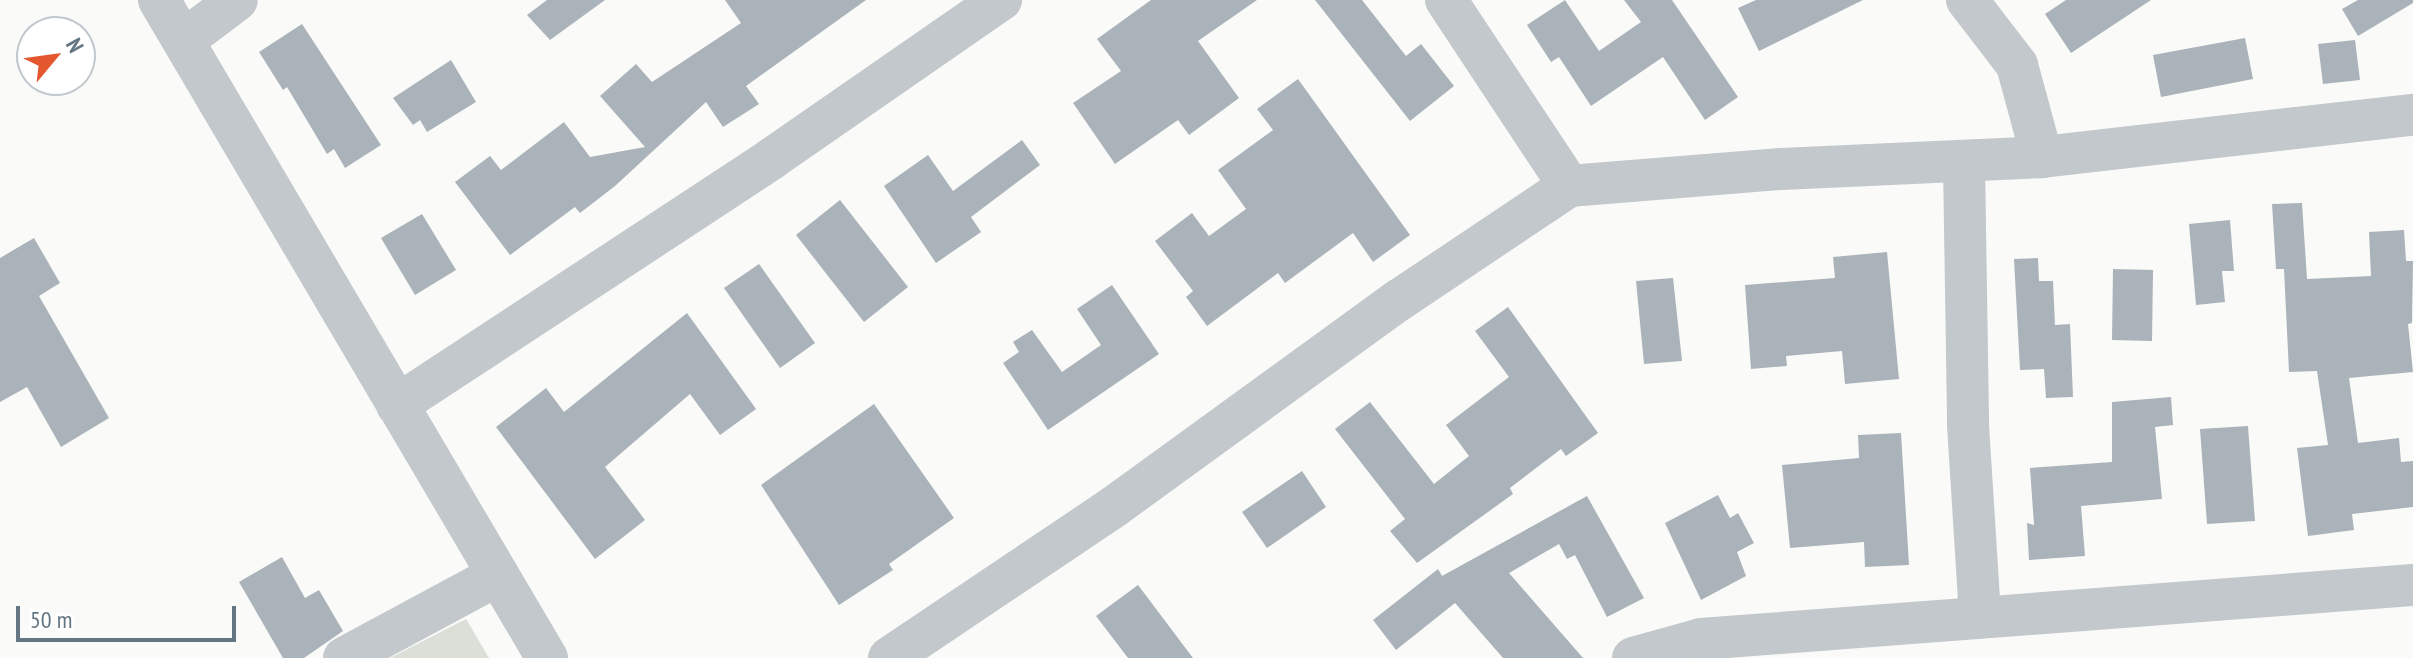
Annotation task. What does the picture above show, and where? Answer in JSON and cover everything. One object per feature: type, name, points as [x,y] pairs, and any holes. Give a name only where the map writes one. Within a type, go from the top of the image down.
[{"type":"street","points":[[159,0],[547,658]]},
{"type":"street","points":[[184,40],[237,0]]},
{"type":"street","points":[[1446,0],[1569,186]]},
{"type":"street","points":[[1967,0],[2017,65],[2042,157]]},
{"type":"street","points":[[397,405],[981,6]]},
{"type":"street","points":[[889,658],[1115,506],[1399,300],[1569,186],[1781,169],[1964,163],[2042,157],[2413,115]]},
{"type":"street","points":[[1964,163],[1968,425],[1980,618]]},
{"type":"street","points":[[344,658],[498,575]]},
{"type":"street","points":[[1633,658],[1701,639],[2413,585]]},
{"type":"shaded area","points":[[466,619],[489,658],[390,658]]},
{"type":"building","points":[[547,0],[605,0],[550,40],[527,15]]},
{"type":"building","points":[[725,0],[866,0],[746,86],[759,104],[723,127],[706,102],[615,186],[580,213],[575,207],[510,255],[455,182],[490,156],[501,170],[564,122],[590,157],[645,147],[600,96],[636,64],[652,82],[741,23]]},
{"type":"building","points":[[1151,0],[1257,0],[1198,41],[1239,98],[1189,135],[1178,120],[1115,164],[1073,103],[1121,71],[1097,39]]},
{"type":"building","points":[[1315,0],[1362,0],[1406,56],[1421,44],[1454,86],[1410,121]]},
{"type":"building","points":[[1565,0],[1599,51],[1641,22],[1624,0],[1672,0],[1738,97],[1705,120],[1663,57],[1591,106],[1559,57],[1551,62],[1527,25]]},
{"type":"building","points":[[1756,0],[1863,0],[1759,51],[1738,8]]},
{"type":"building","points":[[2066,0],[2151,0],[2071,53],[2045,14]]},
{"type":"building","points":[[2358,0],[2413,0],[2413,3],[2358,36],[2342,9]]},
{"type":"building","points":[[302,24],[381,145],[345,168],[334,149],[327,154],[287,87],[283,90],[259,52]]},
{"type":"building","points":[[2245,38],[2253,79],[2161,97],[2153,55]]},
{"type":"building","points":[[2355,40],[2360,80],[2323,84],[2318,44]]},
{"type":"building","points":[[451,60],[476,102],[427,132],[420,120],[413,125],[393,98]]},
{"type":"building","points":[[1298,79],[1410,235],[1373,262],[1353,233],[1285,283],[1278,273],[1207,326],[1186,297],[1193,291],[1155,241],[1192,213],[1209,236],[1246,209],[1218,170],[1273,130],[1257,109]]},
{"type":"building","points":[[1022,140],[1040,165],[971,217],[981,232],[936,263],[884,186],[928,155],[953,191]]},
{"type":"building","points":[[840,200],[908,287],[864,322],[796,235]]},
{"type":"building","points":[[2302,203],[2307,279],[2371,276],[2369,232],[2404,230],[2406,261],[2413,261],[2412,323],[2408,324],[2413,372],[2349,378],[2358,443],[2399,438],[2401,462],[2413,461],[2413,507],[2352,514],[2354,530],[2308,536],[2297,448],[2328,445],[2317,371],[2289,372],[2284,269],[2276,269],[2272,204]]},
{"type":"building","points":[[422,214],[456,270],[415,295],[381,238]]},
{"type":"building","points":[[2230,220],[2234,271],[2222,271],[2225,302],[2196,305],[2189,224]]},
{"type":"building","points":[[34,238],[60,283],[39,296],[109,418],[61,447],[27,387],[0,402],[0,258]]},
{"type":"building","points":[[1887,252],[1899,379],[1845,384],[1842,351],[1786,356],[1787,366],[1751,369],[1745,285],[1835,278],[1833,257]]},
{"type":"building","points":[[2038,258],[2039,281],[2053,281],[2055,325],[2070,324],[2073,397],[2046,398],[2044,369],[2020,370],[2014,259]]},
{"type":"building","points":[[759,264],[815,343],[780,368],[724,288]]},
{"type":"building","points":[[2113,269],[2153,270],[2152,341],[2112,340]]},
{"type":"building","points":[[1673,278],[1682,361],[1644,364],[1636,281]]},
{"type":"building","points":[[1112,285],[1159,354],[1048,430],[1003,363],[1019,352],[1013,342],[1032,330],[1062,372],[1101,345],[1077,309]]},
{"type":"building","points":[[1508,307],[1598,433],[1566,456],[1561,449],[1510,488],[1513,494],[1417,563],[1390,531],[1405,519],[1335,429],[1370,402],[1434,484],[1469,456],[1446,425],[1509,377],[1475,331]]},
{"type":"building","points":[[687,313],[756,409],[720,435],[690,394],[605,467],[645,520],[595,559],[496,427],[546,388],[564,412]]},
{"type":"building","points":[[2171,397],[2173,425],[2155,427],[2162,499],[2081,506],[2085,556],[2029,560],[2027,523],[2034,525],[2030,468],[2112,462],[2112,402]]},
{"type":"building","points":[[874,404],[954,518],[889,564],[893,570],[839,605],[761,485]]},
{"type":"building","points":[[2248,426],[2255,521],[2207,524],[2200,429]]},
{"type":"building","points":[[1901,433],[1909,565],[1865,567],[1864,542],[1790,548],[1782,465],[1859,458],[1858,435]]},
{"type":"building","points":[[1302,471],[1326,507],[1267,548],[1242,512]]},
{"type":"building","points":[[1718,495],[1730,518],[1738,513],[1754,543],[1737,552],[1746,576],[1701,600],[1665,523]]},
{"type":"building","points":[[1587,496],[1644,598],[1607,617],[1575,555],[1567,559],[1559,544],[1509,573],[1583,658],[1503,658],[1455,603],[1396,650],[1373,620],[1438,569],[1442,576]]},
{"type":"building","points":[[282,557],[305,598],[319,590],[343,631],[304,658],[283,658],[239,582]]},
{"type":"building","points":[[1138,585],[1193,658],[1128,658],[1096,616]]}]
